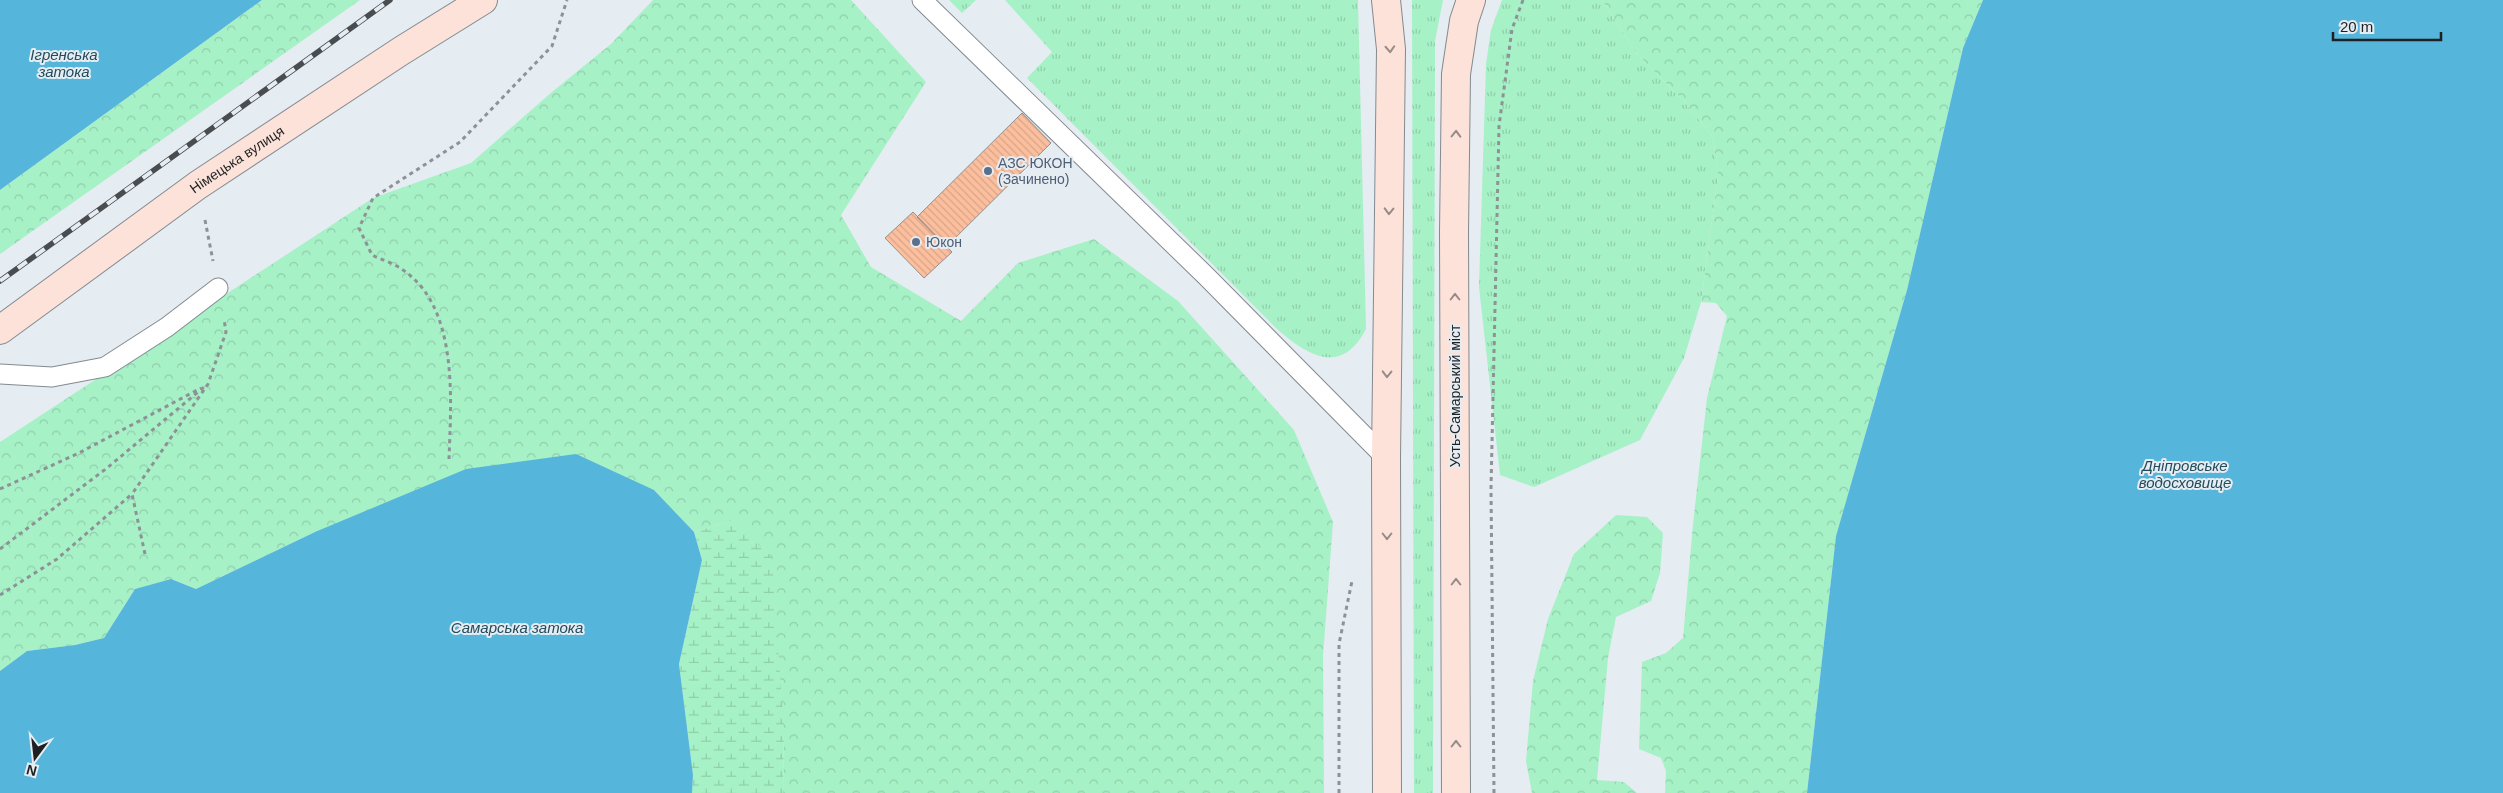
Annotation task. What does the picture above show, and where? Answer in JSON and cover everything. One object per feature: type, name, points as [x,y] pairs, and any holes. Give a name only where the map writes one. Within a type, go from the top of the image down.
[{"type":"main road","name":"Німецька вулиця","points":[[0,330],[198,186],[401,50],[483,0]]},
{"type":"main road","points":[[1386,0],[1391,49],[1386,458],[1387,793]]},
{"type":"main road","name":"Усть-Самарський міст","points":[[1456,793],[1454,252],[1456,84],[1464,21],[1471,0]]},
{"type":"lane","points":[[922,0],[1206,276],[1386,458]]},
{"type":"lane","points":[[0,374],[52,377],[105,367],[167,327],[218,288]]},
{"type":"path","points":[[449,459],[451,393],[446,344],[429,296],[403,270],[372,256],[359,228],[373,198],[460,142],[552,46],[567,0]]},
{"type":"path","points":[[1494,793],[1491,488],[1499,126],[1512,29],[1523,0]]},
{"type":"path","points":[[0,595],[58,559],[132,494],[208,384],[226,332],[198,186]]},
{"type":"path","points":[[0,489],[79,453],[208,384]]},
{"type":"path","points":[[0,549],[107,468],[208,384]]},
{"type":"path","points":[[132,494],[145,554]]},
{"type":"path","points":[[1339,793],[1339,644],[1352,577]]},
{"type":"green space","points":[[262,0],[360,0],[0,254],[0,190]]},
{"type":"green space","points":[[653,0],[851,0],[926,82],[841,215],[871,267],[961,321],[1018,263],[1094,239],[1178,301],[1294,430],[1333,522],[1323,656],[1324,793],[783,793],[784,732],[734,520],[694,532],[654,490],[315,532],[196,589],[171,579],[135,589],[104,638],[75,645],[27,651],[0,671],[0,442],[373,198],[471,163],[552,92],[611,44]]},
{"type":"green space","points":[[949,0],[976,0],[962,13]]},
{"type":"green space","points":[[1005,0],[1358,0],[1366,329],[1356,344],[1346,353],[1335,357],[1323,357],[1300,347],[1277,329],[1027,78],[1052,52]]},
{"type":"green space","points":[[1412,0],[1443,0],[1435,41],[1433,793],[1414,793]]},
{"type":"green space","points":[[1502,0],[1602,0],[1637,54],[1682,99],[1713,137],[1718,176],[1701,302],[1684,358],[1640,440],[1534,487],[1500,475],[1479,287],[1486,64],[1491,30]]},
{"type":"green space","points":[[1602,0],[1983,0],[1963,48],[1907,290],[1836,536],[1807,793],[1665,793],[1666,771],[1661,758],[1639,749],[1642,662],[1666,653],[1683,638],[1707,398],[1727,316],[1716,303],[1701,302],[1718,176],[1713,137],[1682,99],[1637,54]]},
{"type":"green space","points":[[1616,515],[1647,517],[1663,533],[1660,573],[1651,601],[1616,617],[1608,658],[1597,780],[1624,782],[1637,793],[1532,793],[1526,761],[1533,681],[1548,619],[1574,554]]},
{"type":"green space","points":[[734,520],[772,558],[784,732],[783,793],[692,793],[693,775],[679,664],[702,560],[694,532]]},
{"type":"water","name":"Ігренська затока","points":[[0,0],[262,0],[0,190]]},
{"type":"water","name":"Дніпровське водосховище","points":[[1983,0],[2503,0],[2503,793],[1807,793],[1836,536],[1907,290],[1963,48]]},
{"type":"water","name":"Самарська затока","points":[[576,454],[654,490],[694,532],[702,560],[679,664],[693,775],[692,793],[0,793],[0,671],[27,651],[75,645],[104,638],[135,589],[171,579],[196,589],[315,532],[466,469]]},
{"type":"building","points":[[1022,113],[1051,143],[946,247],[917,217]]},
{"type":"building","name":"Юкон","points":[[913,212],[952,252],[924,278],[885,238]]},
{"type":"railway","points":[[0,281],[390,0]]},
{"type":"place","name":"АЗС ЮКОН (Зачинено)","points":[[988,171]]},
{"type":"place","name":"Юкон","points":[[916,242]]}]
